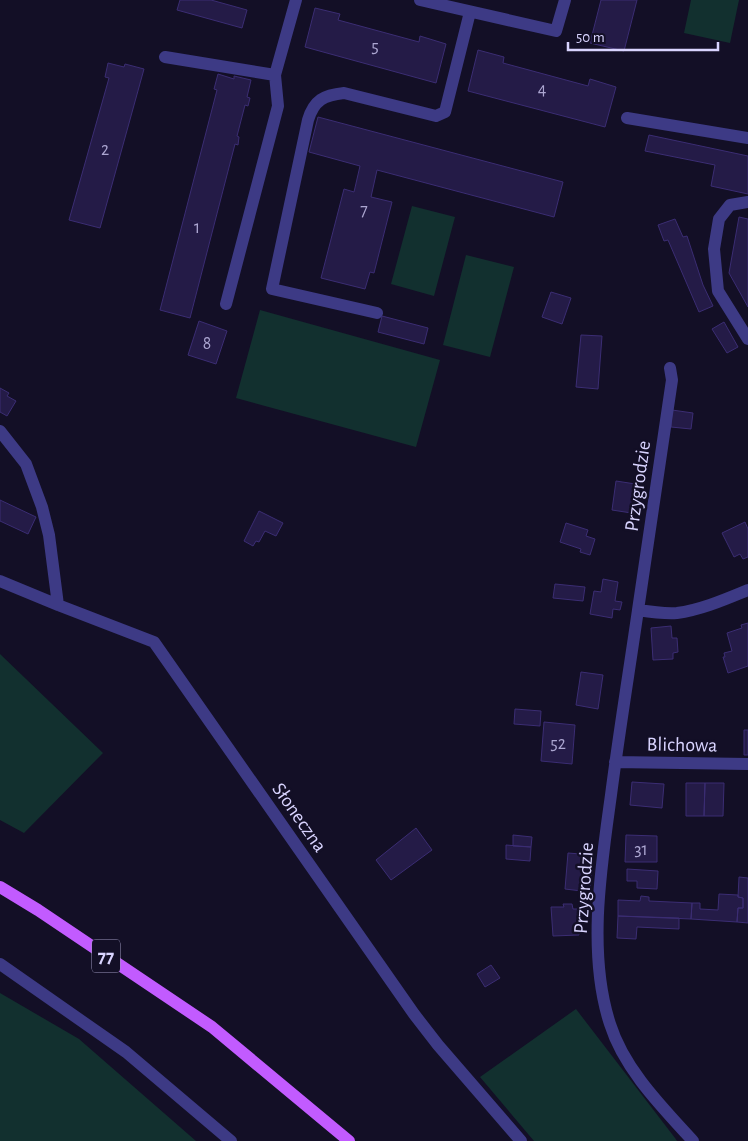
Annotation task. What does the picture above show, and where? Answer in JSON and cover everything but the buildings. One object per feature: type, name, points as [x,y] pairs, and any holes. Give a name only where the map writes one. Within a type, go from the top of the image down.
[{"type":"main road","name":"77","points":[[0,887],[38,910],[212,1028],[349,1141]]},
{"type":"street","points":[[226,304],[278,106],[275,75],[296,0]]},
{"type":"street","points":[[420,0],[556,31],[565,0]]},
{"type":"street","points":[[377,313],[272,289],[311,109],[320,100],[331,94],[344,93],[436,116],[445,112],[470,12]]},
{"type":"street","points":[[165,57],[275,75]]},
{"type":"street","points":[[627,118],[748,138]]},
{"type":"street","points":[[748,202],[730,205],[719,219],[714,249],[718,291],[748,339]]},
{"type":"street","name":"Przygrodzie","points":[[670,368],[672,380],[606,829],[599,899],[598,948],[602,997],[610,1026],[624,1055],[641,1081],[693,1141]]},
{"type":"street","points":[[0,431],[26,464],[42,507],[49,536],[58,605]]},
{"type":"street","name":"Słoneczna","points":[[0,581],[154,642],[414,1014],[444,1052],[521,1141]]},
{"type":"street","points":[[638,610],[678,613],[748,590]]},
{"type":"street","name":"Blichowa","points":[[615,762],[748,764]]},
{"type":"street","points":[[0,964],[126,1052],[231,1141]]},
{"type":"green space","points":[[691,0],[739,0],[730,43],[684,33]]},
{"type":"green space","points":[[412,206],[455,217],[434,296],[391,284]]},
{"type":"green space","points":[[466,255],[514,267],[490,357],[443,345]]},
{"type":"green space","points":[[260,310],[440,360],[416,447],[236,398]]},
{"type":"green space","points":[[0,654],[103,753],[24,833],[0,820]]},
{"type":"green space","points":[[0,993],[79,1039],[196,1141],[0,1141]]},
{"type":"green space","points":[[576,1009],[677,1141],[534,1141],[480,1077]]}]
